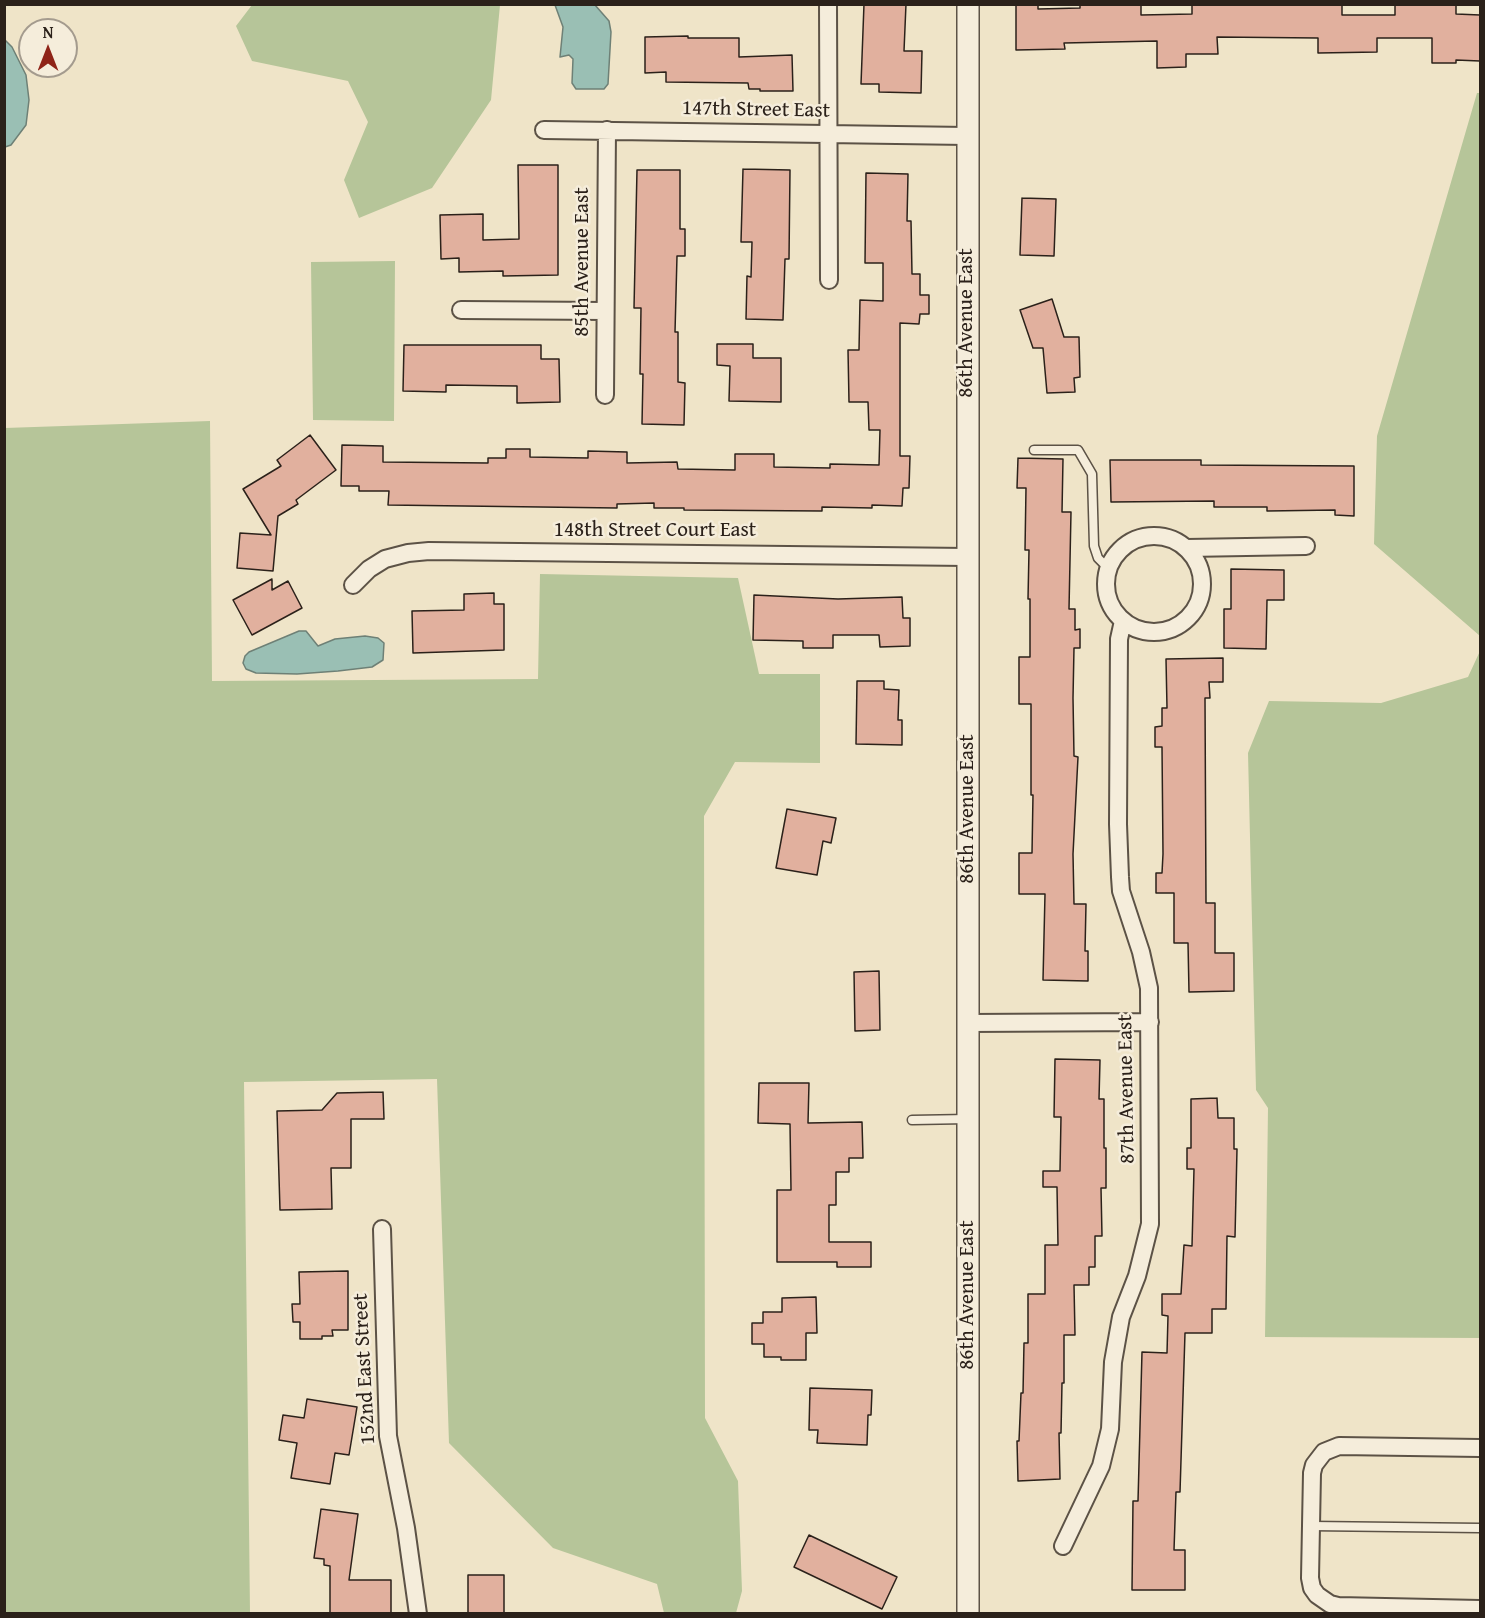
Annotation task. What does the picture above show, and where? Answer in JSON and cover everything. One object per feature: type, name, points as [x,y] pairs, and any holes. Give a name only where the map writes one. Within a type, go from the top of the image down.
[{"type":"street","points":[[828,4],[829,280]]},
{"type":"street","name":"86th Avenue East","points":[[968,4],[968,1614]]},
{"type":"street","name":"147th Street East","points":[[544,130],[967,136]]},
{"type":"street","name":"85th Avenue East","points":[[605,395],[607,130]]},
{"type":"street","points":[[461,310],[605,311]]},
{"type":"street","points":[[1158,536],[1174,539],[1187,548],[1197,561],[1203,576],[1202,592],[1197,608],[1187,620],[1173,629],[1158,633],[1142,632],[1115,614],[1108,600],[1105,584],[1108,568],[1116,554],[1127,544],[1142,537],[1158,536]]},
{"type":"street","points":[[1187,548],[1306,546]]},
{"type":"street","name":"148th Street Court East","points":[[353,585],[369,569],[385,559],[418,552],[967,557]]},
{"type":"street","name":"87th Avenue East","points":[[1063,1546],[1101,1466],[1110,1430],[1113,1362],[1121,1317],[1137,1276],[1150,1224],[1149,988],[1141,952],[1121,891],[1120,876],[1119,650],[1123,621]]},
{"type":"street","points":[[968,1023],[1150,1022]]},
{"type":"street","name":"152nd East Street","points":[[382,1229],[387,1436],[410,1551],[418,1614]]},
{"type":"street","points":[[1480,1448],[1339,1446],[1331,1448],[1318,1458],[1314,1465],[1310,1578],[1312,1588],[1323,1600],[1338,1606],[1429,1612],[1480,1610]]},
{"type":"lane","points":[[1034,450],[1078,450],[1092,474],[1094,546],[1098,558],[1108,568]]},
{"type":"lane","points":[[912,1120],[968,1119]]},
{"type":"lane","points":[[1311,1526],[1480,1528]]},
{"type":"green space","points":[[252,5],[500,5],[491,100],[432,188],[359,218],[344,180],[368,122],[348,81],[252,61],[236,26]]},
{"type":"green space","points":[[1477,93],[1480,93],[1480,636],[1374,544],[1377,436]]},
{"type":"green space","points":[[395,261],[394,421],[313,420],[311,262]]},
{"type":"green space","points":[[210,421],[212,681],[538,679],[540,574],[738,578],[759,674],[820,674],[820,763],[735,762],[704,816],[705,1418],[738,1481],[742,1591],[736,1613],[664,1613],[657,1584],[553,1548],[449,1443],[437,1079],[244,1082],[250,1613],[5,1613],[5,428]]},
{"type":"green space","points":[[1480,651],[1480,1338],[1265,1337],[1268,1108],[1256,1090],[1248,753],[1269,701],[1381,703],[1468,677]]},
{"type":"water","points":[[555,5],[595,5],[609,21],[611,32],[608,84],[604,89],[576,89],[572,83],[573,59],[569,55],[560,57],[563,27]]},
{"type":"water","points":[[5,40],[12,47],[18,59],[18,78],[26,78],[29,100],[26,125],[11,145],[5,147]]},
{"type":"water","points":[[299,631],[306,631],[318,646],[335,639],[365,636],[378,638],[384,643],[383,660],[372,667],[297,674],[256,673],[246,669],[243,663],[249,652]]},
{"type":"building","points":[[864,4],[906,4],[904,51],[922,51],[921,93],[879,92],[879,84],[861,84]]},
{"type":"building","points":[[1016,4],[1038,4],[1038,9],[1080,8],[1080,4],[1141,4],[1141,15],[1192,14],[1192,4],[1342,4],[1342,15],[1395,15],[1395,4],[1456,4],[1456,14],[1480,15],[1480,61],[1456,60],[1456,63],[1432,63],[1432,38],[1377,38],[1377,52],[1318,53],[1318,38],[1217,37],[1218,54],[1186,54],[1186,67],[1157,68],[1157,41],[1064,43],[1065,49],[1016,50]]},
{"type":"building","points":[[688,36],[688,38],[739,38],[739,57],[792,55],[793,91],[760,91],[760,89],[749,89],[748,83],[666,82],[666,72],[645,73],[645,37]]},
{"type":"building","points":[[518,165],[558,165],[558,275],[503,276],[503,271],[459,272],[459,258],[441,259],[440,215],[483,214],[483,240],[519,239]]},
{"type":"building","points":[[743,169],[790,170],[789,259],[785,259],[783,320],[746,319],[747,276],[751,277],[752,242],[741,242]]},
{"type":"building","points":[[637,170],[680,170],[680,229],[685,229],[685,256],[677,256],[675,332],[678,332],[678,382],[685,383],[684,425],[642,424],[641,308],[634,308]]},
{"type":"building","points":[[866,173],[908,174],[907,221],[911,221],[912,274],[920,274],[920,295],[929,295],[929,314],[920,314],[919,324],[900,323],[900,456],[910,456],[909,488],[903,488],[902,506],[822,507],[822,511],[684,510],[684,508],[654,508],[654,503],[617,504],[617,508],[388,505],[389,491],[359,491],[359,486],[341,486],[342,445],[383,446],[383,462],[488,463],[488,458],[506,458],[506,449],[530,449],[530,457],[588,458],[588,451],[627,452],[627,463],[677,462],[678,469],[735,470],[735,454],[774,454],[774,467],[830,468],[830,464],[879,465],[880,430],[869,430],[868,402],[849,402],[848,350],[859,350],[860,300],[883,301],[883,263],[865,263]]},
{"type":"building","points":[[1022,198],[1056,199],[1054,256],[1020,255]]},
{"type":"building","points":[[1052,299],[1064,337],[1079,337],[1080,377],[1074,378],[1075,392],[1047,393],[1043,348],[1033,348],[1020,310]]},
{"type":"building","points":[[717,344],[753,344],[753,358],[781,358],[781,402],[729,401],[730,366],[717,365]]},
{"type":"building","points":[[404,345],[541,345],[541,359],[559,359],[560,402],[517,403],[517,386],[446,385],[446,392],[403,391]]},
{"type":"building","points":[[310,435],[336,470],[296,500],[298,504],[278,516],[273,571],[237,568],[240,533],[271,535],[243,489],[281,466],[277,460]]},
{"type":"building","points":[[1018,458],[1063,459],[1062,512],[1071,512],[1069,609],[1075,609],[1075,630],[1080,629],[1080,648],[1074,648],[1074,756],[1078,757],[1073,854],[1074,904],[1086,904],[1085,951],[1088,951],[1088,981],[1043,980],[1045,894],[1019,894],[1019,853],[1032,853],[1033,795],[1031,795],[1031,704],[1019,704],[1019,657],[1030,657],[1030,599],[1028,599],[1029,550],[1025,550],[1026,488],[1017,488]]},
{"type":"building","points":[[1110,460],[1201,460],[1201,465],[1354,466],[1354,516],[1335,515],[1335,510],[1267,511],[1267,507],[1214,507],[1214,501],[1111,502]]},
{"type":"building","points":[[1231,569],[1284,570],[1284,600],[1267,600],[1266,649],[1224,648],[1224,609],[1231,609]]},
{"type":"building","points":[[272,579],[272,590],[288,581],[302,608],[252,635],[233,600]]},
{"type":"building","points":[[494,593],[494,604],[504,604],[504,650],[413,653],[412,611],[464,610],[464,594]]},
{"type":"building","points":[[754,595],[838,599],[902,597],[903,618],[910,618],[910,646],[880,647],[879,635],[833,635],[833,648],[803,648],[803,641],[753,640]]},
{"type":"building","points":[[1223,658],[1223,682],[1209,682],[1210,698],[1205,698],[1206,903],[1215,903],[1215,953],[1234,953],[1234,991],[1189,992],[1188,943],[1174,943],[1174,893],[1156,893],[1156,873],[1162,873],[1163,854],[1162,747],[1155,747],[1155,727],[1162,726],[1162,708],[1167,708],[1166,659]]},
{"type":"building","points":[[857,681],[884,681],[884,689],[899,690],[898,720],[902,720],[902,745],[856,744]]},
{"type":"building","points":[[787,809],[836,818],[831,843],[823,841],[817,875],[776,868]]},
{"type":"building","points":[[879,971],[880,1030],[855,1031],[854,972]]},
{"type":"building","points":[[1055,1059],[1100,1060],[1099,1099],[1104,1099],[1104,1148],[1106,1148],[1106,1188],[1101,1188],[1102,1236],[1095,1236],[1095,1267],[1089,1267],[1089,1285],[1074,1285],[1075,1335],[1064,1335],[1064,1383],[1062,1383],[1061,1433],[1059,1433],[1060,1479],[1018,1481],[1017,1441],[1019,1441],[1021,1393],[1023,1393],[1024,1343],[1028,1343],[1028,1294],[1045,1294],[1045,1245],[1058,1245],[1057,1187],[1043,1187],[1043,1171],[1060,1171],[1061,1117],[1054,1117]]},
{"type":"building","points":[[759,1083],[809,1083],[808,1123],[862,1122],[863,1158],[849,1158],[849,1172],[836,1172],[836,1205],[829,1205],[829,1242],[871,1242],[871,1267],[837,1267],[837,1262],[777,1262],[777,1190],[791,1190],[790,1124],[758,1123]]},
{"type":"building","points":[[383,1092],[384,1119],[351,1119],[351,1168],[331,1168],[332,1209],[280,1210],[277,1111],[322,1110],[337,1093]]},
{"type":"building","points":[[1217,1098],[1218,1118],[1234,1118],[1234,1149],[1237,1149],[1235,1237],[1227,1236],[1226,1309],[1212,1309],[1212,1333],[1185,1333],[1180,1492],[1176,1492],[1174,1550],[1185,1550],[1185,1590],[1132,1590],[1133,1501],[1138,1501],[1142,1352],[1167,1353],[1168,1316],[1162,1315],[1162,1294],[1181,1294],[1184,1245],[1192,1246],[1194,1169],[1187,1169],[1187,1148],[1191,1148],[1191,1099]]},
{"type":"building","points":[[348,1271],[348,1330],[332,1330],[333,1336],[322,1336],[322,1339],[300,1339],[300,1322],[293,1322],[292,1304],[300,1304],[299,1272]]},
{"type":"building","points":[[816,1297],[817,1333],[806,1333],[806,1360],[764,1357],[764,1344],[752,1344],[752,1323],[763,1323],[763,1312],[782,1312],[782,1298]]},
{"type":"building","points":[[810,1388],[872,1390],[867,1445],[817,1443],[818,1430],[809,1430]]},
{"type":"building","points":[[307,1399],[357,1407],[349,1455],[335,1453],[330,1484],[291,1478],[297,1443],[279,1440],[283,1415],[304,1418]]},
{"type":"building","points":[[321,1509],[358,1514],[349,1580],[391,1580],[391,1614],[330,1614],[330,1566],[324,1565],[324,1559],[314,1558]]},
{"type":"building","points":[[809,1535],[897,1577],[882,1609],[794,1567]]},
{"type":"building","points":[[468,1575],[504,1575],[504,1614],[468,1614]]}]
